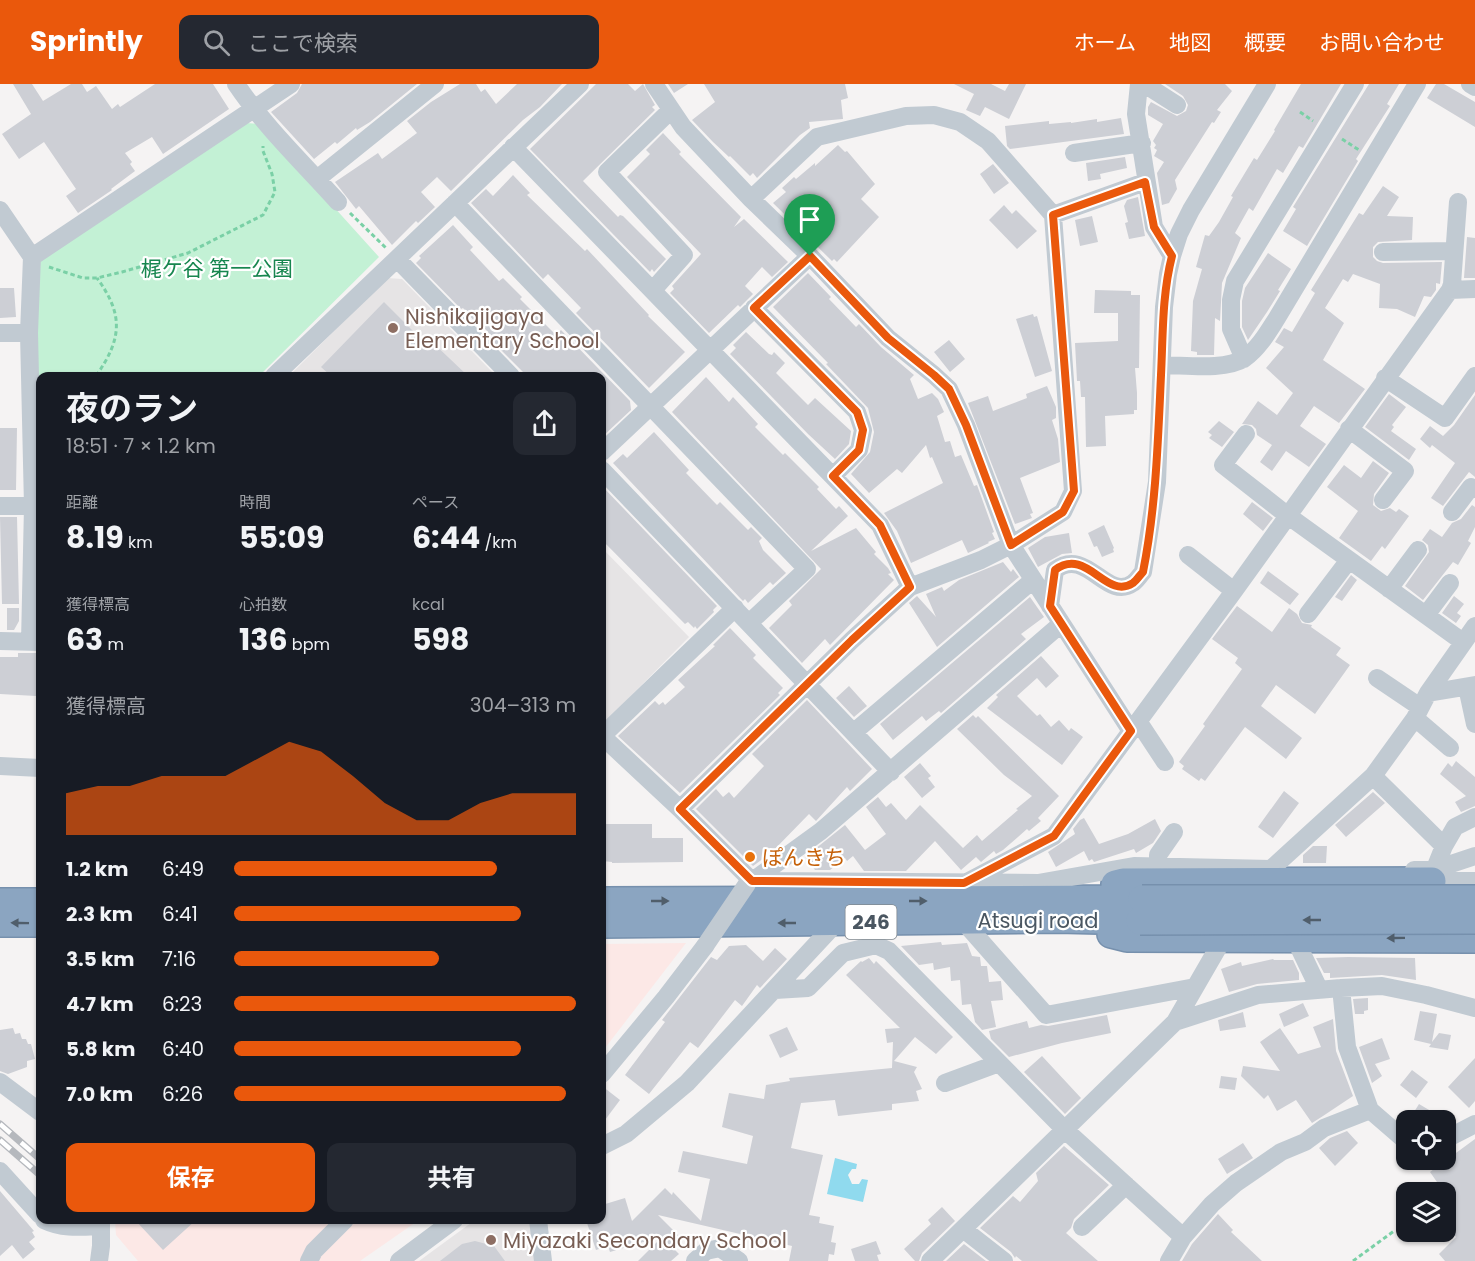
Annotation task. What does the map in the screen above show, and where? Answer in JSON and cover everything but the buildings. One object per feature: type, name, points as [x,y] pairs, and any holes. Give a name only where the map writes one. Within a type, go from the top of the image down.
[{"type":"highway","points":[[1060,909],[1123,882],[1432,876]]},
{"type":"highway","name":"Atsugi road","points":[[1141,910],[1475,899]]},
{"type":"highway","name":"Atsugi road","points":[[606,901],[1141,910],[1475,920]]},
{"type":"highway","points":[[0,902],[36,902]]},
{"type":"highway","points":[[1060,909],[1127,938],[1475,939]]},
{"type":"highway","name":"Atsugi road","points":[[606,924],[963,921],[1060,909]]},
{"type":"highway","points":[[0,923],[36,923]]},
{"type":"street","points":[[236,84],[272,132],[338,202]]},
{"type":"street","points":[[32,257],[291,84]]},
{"type":"street","points":[[317,179],[435,84]]},
{"type":"street","points":[[278,372],[580,84]]},
{"type":"street","points":[[654,84],[693,139],[751,199],[810,256],[888,338],[949,389],[966,425],[1011,545],[1060,624],[1135,726],[1165,762]]},
{"type":"street","points":[[1172,256],[1154,227],[1145,182],[1142,143],[1136,114],[1142,84],[1177,105]]},
{"type":"street","points":[[1244,359],[1231,329],[1231,300],[1235,281],[1355,84]]},
{"type":"street","points":[[1162,365],[1224,366],[1244,359],[1258,346],[1277,318],[1366,155],[1417,84]]},
{"type":"street","points":[[1470,84],[1475,87]]},
{"type":"street","points":[[1050,606],[1055,570],[1063,565],[1079,564],[1110,584],[1123,586],[1133,583],[1143,572],[1157,482],[1164,307],[1172,256],[1179,234],[1191,210],[1262,86]]},
{"type":"street","points":[[653,290],[684,255],[607,172],[671,110]]},
{"type":"street","points":[[680,809],[852,640],[910,587],[981,560],[1011,545],[1063,512],[1074,491],[1053,215],[988,141],[960,122],[934,115],[906,116],[817,137],[751,199]]},
{"type":"street","points":[[1074,153],[1142,143]]},
{"type":"street","points":[[513,147],[880,525],[910,587]]},
{"type":"street","points":[[1053,215],[1145,182]]},
{"type":"street","points":[[964,883],[1054,836],[1234,591],[1450,290],[1458,202]]},
{"type":"street","points":[[456,203],[807,569],[749,623]]},
{"type":"street","points":[[0,210],[32,257],[28,333],[36,487]]},
{"type":"street","points":[[1383,252],[1454,251]]},
{"type":"street","points":[[606,448],[810,256]]},
{"type":"street","points":[[398,260],[507,372]]},
{"type":"street","points":[[1450,290],[1475,290]]},
{"type":"street","points":[[754,308],[857,412],[863,430],[859,450],[833,476]]},
{"type":"street","points":[[0,333],[28,333]]},
{"type":"street","points":[[1385,378],[1445,418],[1475,376]]},
{"type":"street","points":[[1349,429],[1405,471],[1383,500]]},
{"type":"street","points":[[1246,434],[1223,465],[1287,515],[1463,642]]},
{"type":"street","points":[[606,474],[891,772]]},
{"type":"street","points":[[1452,512],[1473,488]]},
{"type":"street","points":[[0,506],[36,506]]},
{"type":"street","points":[[1389,589],[1418,550]]},
{"type":"street","points":[[1188,555],[1234,591]]},
{"type":"street","points":[[1308,614],[1349,560]]},
{"type":"street","points":[[0,641],[35,642],[36,574]]},
{"type":"street","points":[[854,732],[1033,580]]},
{"type":"street","points":[[1426,615],[1450,583]]},
{"type":"street","points":[[606,732],[735,608]]},
{"type":"street","points":[[606,1069],[666,997],[750,883],[821,831],[1060,624]]},
{"type":"street","points":[[606,740],[680,809],[750,883],[1038,883],[1134,866],[1271,869],[1373,776],[1475,626]]},
{"type":"street","points":[[1377,678],[1421,706],[1450,748]]},
{"type":"street","points":[[1421,706],[1471,686],[1475,724]]},
{"type":"street","points":[[0,766],[36,768]]},
{"type":"street","points":[[1373,776],[1444,846]]},
{"type":"street","points":[[1435,938],[1432,876],[1444,846],[1455,827],[1475,817]]},
{"type":"street","points":[[1158,866],[1158,855],[1174,832]]},
{"type":"street","points":[[1432,876],[1468,859]]},
{"type":"street","points":[[1319,870],[1432,876],[1475,881]]},
{"type":"street","points":[[963,921],[1046,1016],[1195,987]]},
{"type":"street","points":[[606,1144],[626,1134],[687,1083],[836,923]]},
{"type":"street","points":[[930,1261],[1175,1022],[1223,939]]},
{"type":"street","points":[[1295,939],[1319,989]]},
{"type":"street","points":[[775,990],[808,988],[843,953],[876,945],[889,951],[1064,1129],[1183,1237]]},
{"type":"street","points":[[1175,1022],[1258,995],[1382,986],[1426,994],[1475,1008]]},
{"type":"street","points":[[1341,988],[1347,1047],[1370,1110],[1396,1132]]},
{"type":"street","points":[[945,1083],[999,1063]]},
{"type":"street","points":[[0,1082],[36,1109]]},
{"type":"street","points":[[1169,1261],[1183,1237],[1212,1204],[1236,1182],[1281,1152],[1305,1142],[1324,1128],[1370,1110]]},
{"type":"street","points":[[1456,1134],[1475,1124]]},
{"type":"street","points":[[0,1171],[36,1211]]},
{"type":"street","points":[[1082,1227],[1126,1185]]},
{"type":"street","points":[[53,1224],[70,1228],[95,1224]]},
{"type":"street","points":[[99,1261],[101,1224]]},
{"type":"street","points":[[309,1261],[314,1251],[341,1224]]},
{"type":"street","points":[[399,1261],[449,1224]]},
{"type":"street","points":[[538,1224],[543,1261]]},
{"type":"street","points":[[963,1229],[1004,1261]]},
{"type":"street","points":[[695,1261],[706,1251],[720,1248],[739,1261]]},
{"type":"path","points":[[1300,112],[1366,155]]},
{"type":"path","points":[[32,257],[70,275],[96,278],[189,254],[263,214],[275,192],[272,174],[262,151],[264,142],[272,132]]},
{"type":"path","points":[[338,202],[398,260]]},
{"type":"path","points":[[96,278],[107,292],[113,307],[117,334],[106,362],[99,372]]},
{"type":"path","points":[[1353,1261],[1394,1231]]},
{"type":"shaded area","name":"Nishikajigaya Elementary School","points":[[387,278],[402,279],[492,372],[293,372]]},
{"type":"shaded area","points":[[606,552],[689,637],[606,721]]},
{"type":"shaded area","points":[[686,943],[606,1047],[606,944]]},
{"type":"shaded area","points":[[115,1224],[413,1224],[360,1261],[138,1261],[116,1235]]},
{"type":"shaded area","name":"Miyazaki Secondary School","points":[[470,1224],[532,1224],[538,1261],[419,1261]]},
{"type":"green space","name":"梶ケ谷 第一公園","points":[[247,123],[259,124],[379,257],[263,372],[36,372],[32,257]]},
{"type":"water","points":[[835,1158],[857,1164],[856,1169],[852,1169],[848,1175],[852,1184],[859,1184],[862,1179],[868,1180],[863,1202],[827,1194]]},
{"type":"railway","points":[[0,1124],[36,1156]]},
{"type":"railway","points":[[0,1140],[36,1172]]},
{"type":"place","name":"Nishikajigaya Elementary School","points":[[393,328]]},
{"type":"place","name":"ぽんきち","points":[[750,857]]},
{"type":"place","name":"Miyazaki Secondary School","points":[[491,1240]]},
{"type":"route","points":[[1145,182],[1154,227],[1172,256],[1164,307],[1157,482],[1143,572],[1133,583],[1123,586],[1110,584],[1079,564],[1063,565],[1055,570],[1050,606],[1131,731],[1054,836],[964,883],[752,881],[680,809],[852,640],[910,587],[880,525],[833,476],[859,450],[863,430],[857,412],[754,308],[810,256],[888,338],[949,389],[966,425],[1011,545],[1063,512],[1074,491],[1053,215],[1145,182]]}]
